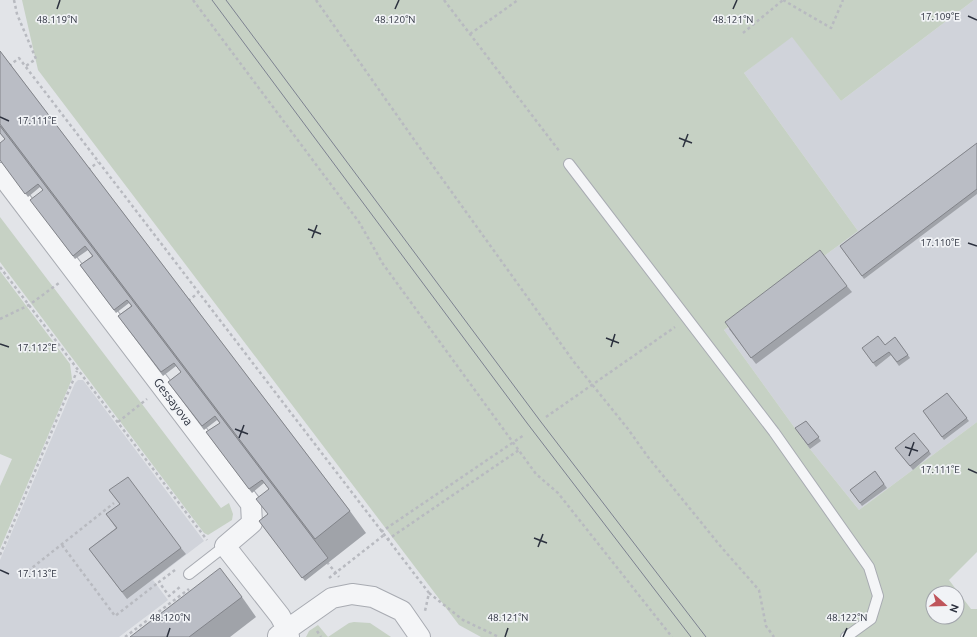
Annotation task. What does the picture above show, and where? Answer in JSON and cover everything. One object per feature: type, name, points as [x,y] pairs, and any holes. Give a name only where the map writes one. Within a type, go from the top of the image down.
[{"type":"street","name":"Gessayova","points":[[0,173],[250,504],[252,523],[219,542]]},
{"type":"street","points":[[219,542],[280,616],[284,634],[332,598],[352,594],[373,597],[402,611],[420,637]]},
{"type":"lane","points":[[569,164],[774,432],[868,566],[878,596],[871,619],[846,637]]},
{"type":"lane","points":[[189,574],[219,542]]},
{"type":"path","points":[[14,0],[16,14],[36,59],[26,66]]},
{"type":"path","points":[[193,0],[359,222],[383,264],[536,474],[558,493],[672,637]]},
{"type":"path","points":[[316,0],[415,141],[574,362],[668,481],[758,590],[766,626],[774,637]]},
{"type":"path","points":[[444,0],[569,164]]},
{"type":"path","points":[[470,34],[518,0]]},
{"type":"path","points":[[743,33],[783,0],[832,28],[843,0]]},
{"type":"path","points":[[5,69],[19,58],[26,66],[198,293],[429,593],[463,620],[499,637]]},
{"type":"path","points":[[88,170],[98,162]]},
{"type":"path","points":[[0,267],[208,541],[219,542]]},
{"type":"path","points":[[0,319],[29,305],[74,272]]},
{"type":"path","points":[[188,301],[198,293]]},
{"type":"path","points":[[546,417],[687,319]]},
{"type":"path","points":[[0,556],[78,371]]},
{"type":"path","points":[[118,422],[162,388]]},
{"type":"path","points":[[324,581],[383,533],[524,435]]},
{"type":"path","points":[[388,540],[519,450]]},
{"type":"path","points":[[28,571],[114,503]]},
{"type":"path","points":[[62,545],[115,616],[177,568]]},
{"type":"path","points":[[323,557],[328,564]]},
{"type":"path","points":[[159,582],[169,596]]},
{"type":"path","points":[[125,637],[192,587]]},
{"type":"path","points":[[425,615],[429,593]]},
{"type":"path","points":[[182,594],[186,600]]},
{"type":"shaded area","points":[[974,0],[977,0],[977,422],[859,510],[810,449],[724,330],[858,231],[744,73],[792,36],[841,101]]},
{"type":"shaded area","points":[[78,380],[83,380],[204,541],[153,580],[168,600],[119,637],[0,637],[0,560],[75,383]]},
{"type":"green space","points":[[22,0],[974,0],[841,101],[792,37],[744,73],[858,231],[724,330],[810,449],[859,510],[977,422],[977,552],[949,580],[953,585],[925,585],[925,625],[965,625],[965,601],[971,609],[977,609],[977,637],[481,637],[459,625],[38,70]]},
{"type":"green space","points":[[0,217],[221,508],[229,503],[233,514],[232,520],[208,535],[204,533],[0,262]]},
{"type":"green space","points":[[0,271],[70,364],[72,379],[0,549],[0,486],[12,459],[0,454]]},
{"type":"green space","points":[[349,623],[370,623],[391,637],[328,637]]},
{"type":"green space","points":[[318,625],[328,637],[306,637],[309,631]]},
{"type":"building","points":[[0,51],[350,511],[315,539],[0,124]]},
{"type":"building","points":[[0,126],[328,558],[302,578],[259,521],[268,514],[256,499],[269,489],[262,480],[249,489],[206,432],[220,423],[215,416],[202,426],[168,382],[181,372],[174,363],[161,372],[118,316],[132,306],[127,300],[114,310],[80,265],[93,256],[85,246],[73,256],[30,200],[43,190],[38,184],[25,194],[0,160],[0,143],[5,139],[0,133]]},
{"type":"building","points":[[977,143],[977,189],[862,276],[840,246]]},
{"type":"building","points":[[820,250],[847,286],[751,358],[725,322]]},
{"type":"building","points":[[878,336],[885,345],[895,337],[908,355],[897,362],[889,352],[873,363],[862,348]]},
{"type":"building","points":[[947,393],[967,418],[942,437],[923,411]]},
{"type":"building","points":[[806,421],[819,437],[808,445],[795,428]]},
{"type":"building","points":[[914,433],[929,451],[910,466],[895,448]]},
{"type":"building","points":[[875,471],[884,484],[860,503],[850,490]]},
{"type":"building","points":[[128,477],[181,548],[122,592],[89,549],[117,528],[106,514],[120,504],[109,490]]},
{"type":"building","points":[[220,568],[242,597],[189,637],[130,637]]},
{"type":"tram line","points":[[212,0],[527,423],[691,637]]},
{"type":"tram line","points":[[226,0],[541,422],[706,637]]}]
